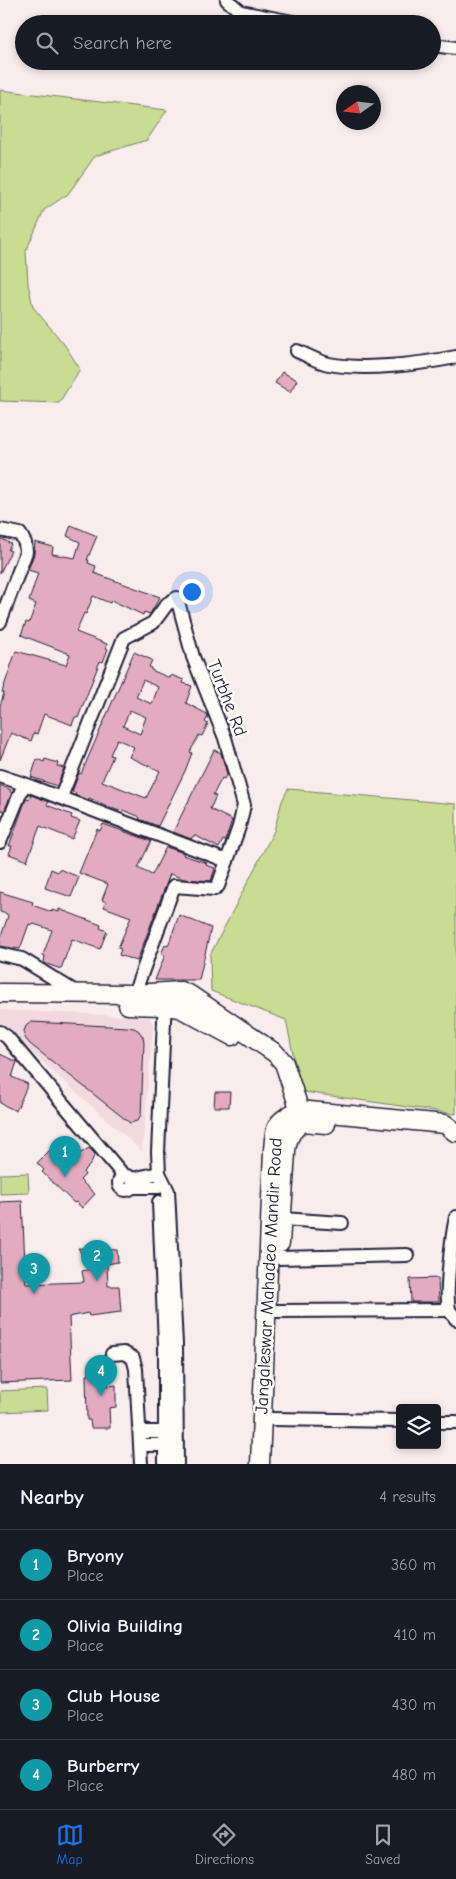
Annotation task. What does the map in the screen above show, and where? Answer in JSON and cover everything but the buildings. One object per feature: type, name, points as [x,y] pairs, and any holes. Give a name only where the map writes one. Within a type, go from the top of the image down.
[{"type":"main road","points":[[0,1002],[165,999],[181,992],[190,995],[275,1053],[284,1063],[295,1120]]},
{"type":"main road","points":[[0,993],[134,994],[165,999]]},
{"type":"main road","name":"Jangaleswar Mahadeo Mandir Road","points":[[260,1464],[273,1151],[274,1136],[278,1123],[295,1120],[443,1135],[456,1132]]},
{"type":"main road","name":"Jangaleswar Mahadeo Mandir Road","points":[[270,1464],[276,1311],[287,1142],[295,1120]]},
{"type":"street","points":[[227,0],[228,3],[241,12],[256,15]]},
{"type":"street","points":[[441,46],[456,48]]},
{"type":"street","points":[[296,351],[326,364],[352,368],[429,362],[456,357]]},
{"type":"street","points":[[0,530],[20,534],[25,543],[26,552],[3,605],[0,622]]},
{"type":"street","name":"Turbhe Rd","points":[[61,797],[124,638],[153,623],[167,604],[177,598],[193,657],[225,738],[244,804],[239,827],[218,886],[214,889],[174,886],[134,994]]},
{"type":"street","points":[[0,776],[61,797],[227,861]]},
{"type":"street","points":[[0,842],[24,784]]},
{"type":"street","points":[[0,954],[22,959],[79,994]]},
{"type":"street","points":[[165,999],[158,1152],[165,1214],[165,1344],[171,1431],[177,1464]]},
{"type":"street","points":[[0,1032],[7,1037],[129,1181],[160,1180]]},
{"type":"street","points":[[276,1311],[453,1314],[448,1290],[453,1230],[456,1217]]},
{"type":"street","points":[[282,1219],[342,1223]]},
{"type":"street","points":[[279,1258],[407,1255]]},
{"type":"street","points":[[112,1354],[124,1353],[133,1358],[136,1369],[142,1464]]},
{"type":"street","points":[[272,1419],[396,1421]]},
{"type":"street","points":[[441,1422],[456,1422]]},
{"type":"street","points":[[140,1432],[171,1431]]},
{"type":"street","points":[[165,1464],[165,1445],[171,1431]]},
{"type":"street","points":[[141,1445],[165,1445]]},
{"type":"shaded area","points":[[0,1010],[149,1017],[153,1025],[142,1151],[0,1024]]},
{"type":"green space","points":[[0,90],[167,110],[147,140],[95,156],[68,194],[44,210],[26,251],[28,284],[33,307],[64,344],[80,369],[59,403],[0,401]]},
{"type":"green space","points":[[288,789],[456,804],[456,1114],[304,1092],[299,1083],[286,1020],[211,991],[210,955],[274,831],[282,801]]},
{"type":"green space","points":[[28,1173],[29,1193],[0,1194],[0,1174]]},
{"type":"green space","points":[[47,1389],[48,1410],[0,1412],[0,1391]]},
{"type":"place","name":"Bryony","points":[[65,1177]]},
{"type":"place","name":"Olivia Building","points":[[97,1281]]},
{"type":"place","name":"Club House","points":[[34,1294]]},
{"type":"place","name":"Burberry","points":[[101,1396]]}]
